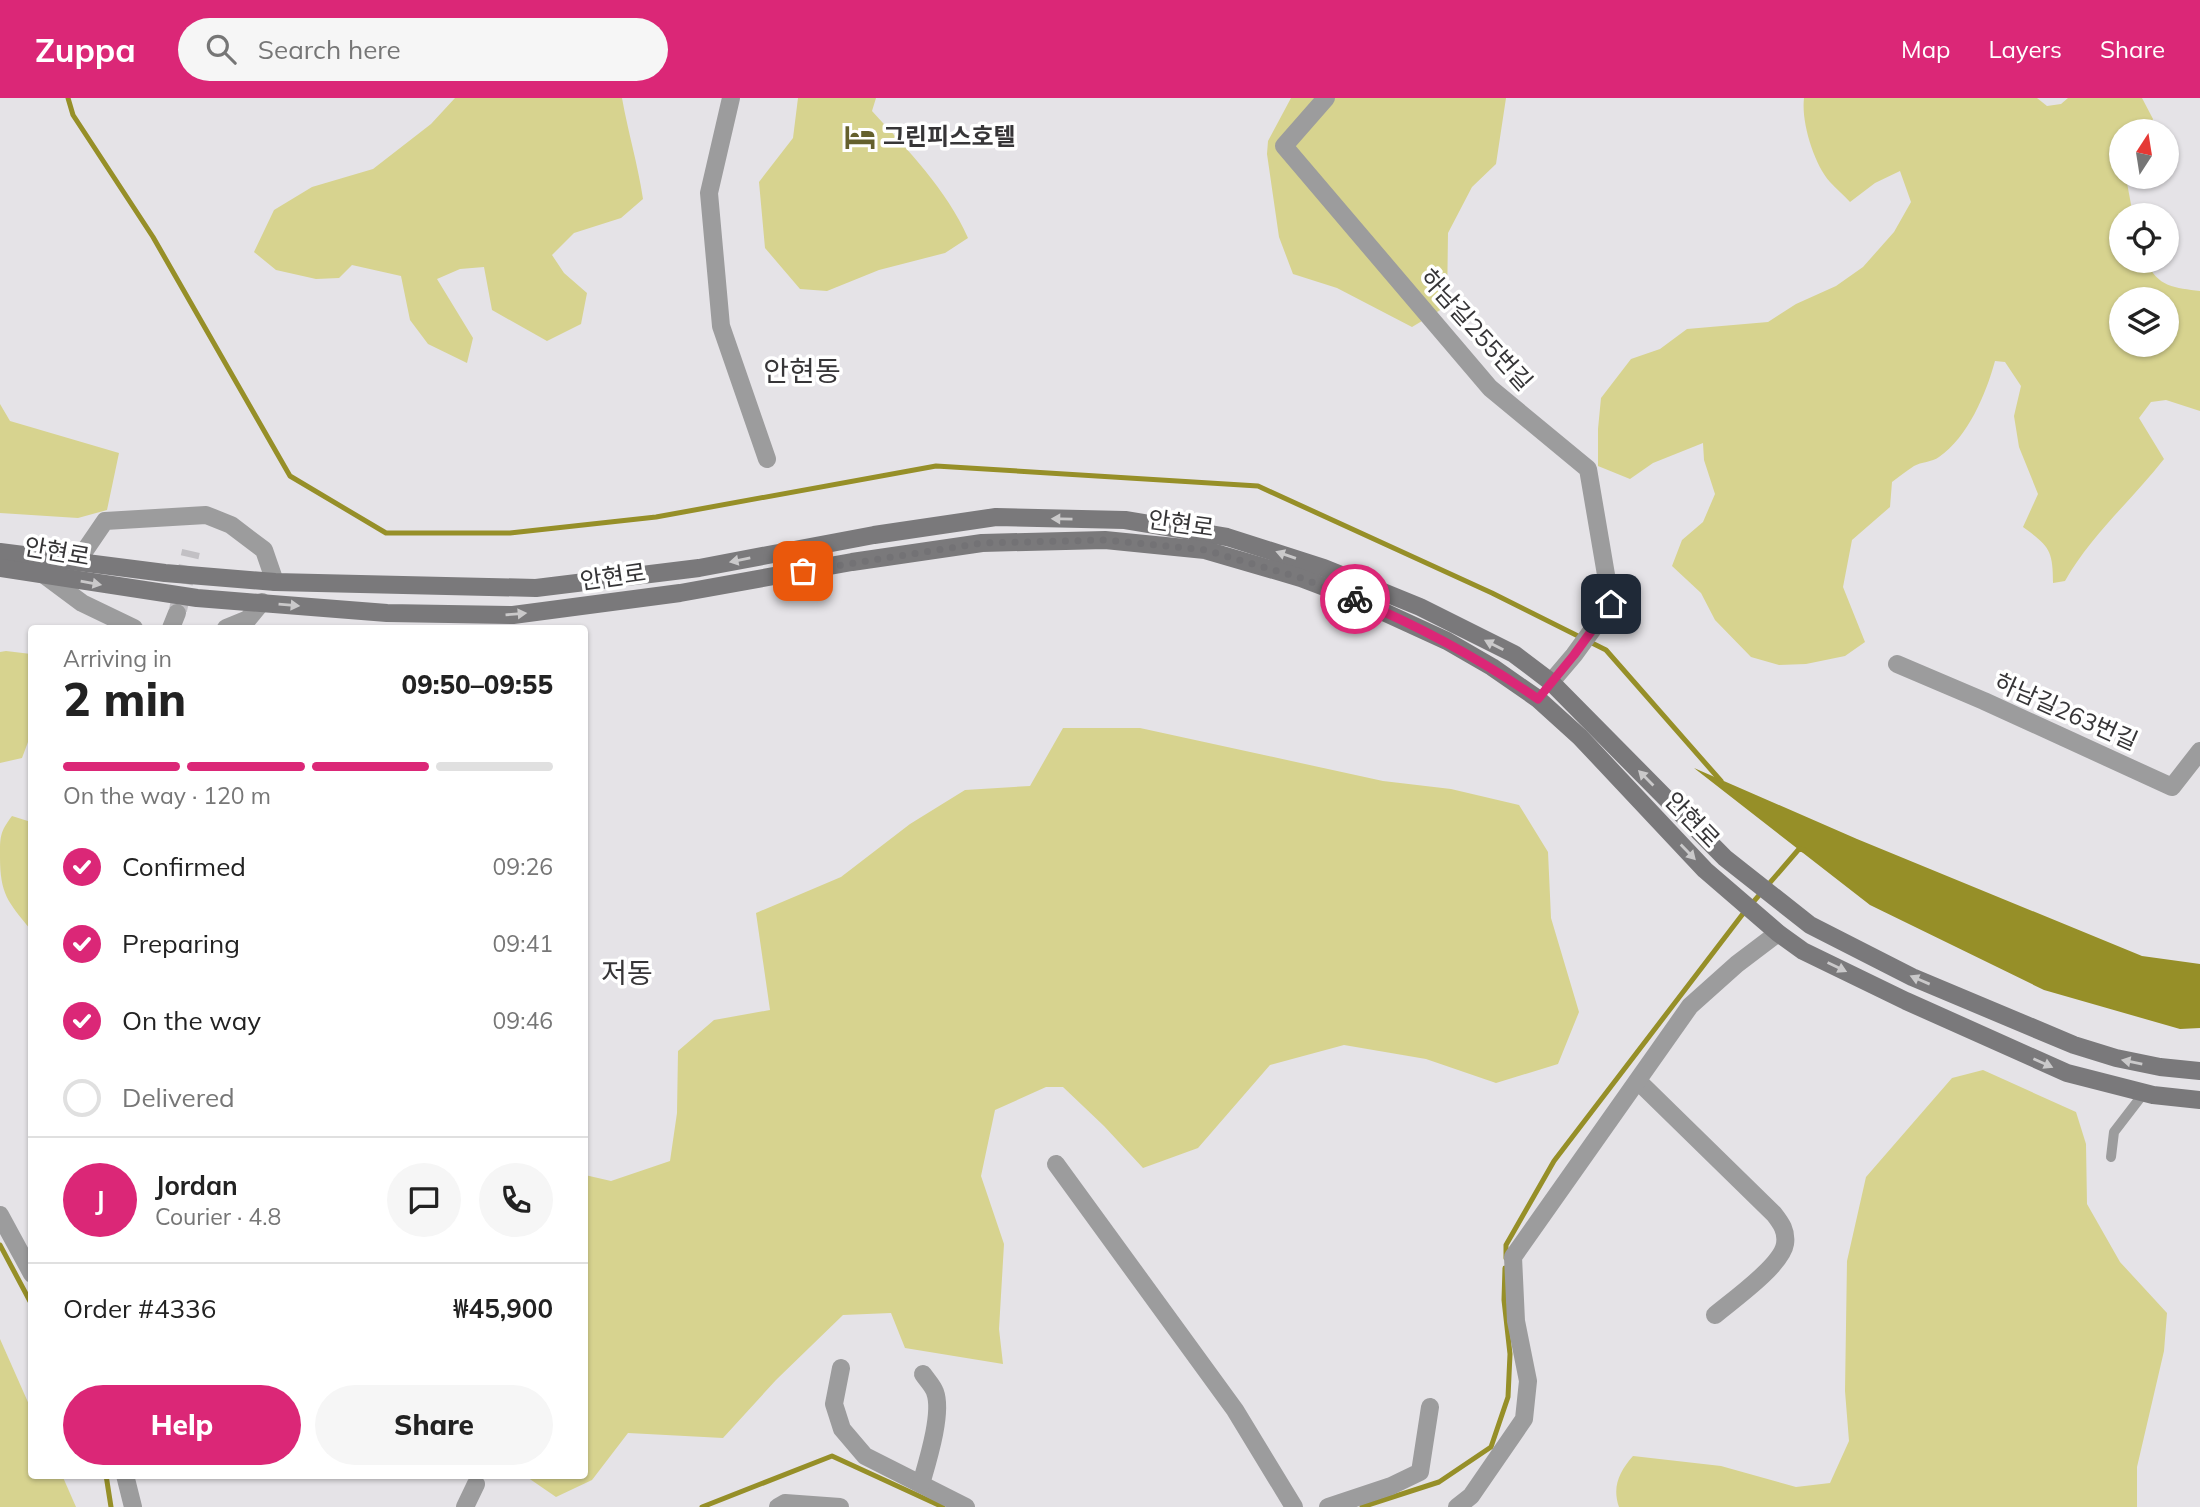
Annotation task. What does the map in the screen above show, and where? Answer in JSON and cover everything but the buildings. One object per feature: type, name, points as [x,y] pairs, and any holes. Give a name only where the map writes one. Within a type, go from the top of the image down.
[{"type":"street","points":[[731,98],[709,193],[721,327],[767,459]]},
{"type":"street","name":"하남길255번길","points":[[1326,98],[1284,146],[1490,388],[1588,469],[1611,604],[1551,682]]},
{"type":"street","points":[[77,562],[104,521],[206,515],[231,525],[264,550],[275,582]]},
{"type":"street","name":"안현로","points":[[0,552],[165,573],[275,582],[536,588],[699,568],[996,517],[1125,520],[1227,537],[1324,568],[1420,607],[1514,654],[1551,682],[1725,858],[1810,925],[1912,977],[2074,1045],[2116,1058],[2160,1067],[2200,1070]]},
{"type":"street","name":"안현로","points":[[0,568],[197,598],[387,613],[513,615],[680,593],[852,562],[982,543],[1105,540],[1205,550],[1301,578],[1403,619],[1492,667],[1538,699],[1580,737],[1705,870],[1803,951],[2067,1073],[2144,1093],[2200,1100]]},
{"type":"street","points":[[43,574],[82,603],[128,625]]},
{"type":"street","points":[[234,625],[248,620],[262,602]]},
{"type":"street","name":"하남길263번길","points":[[1897,664],[2172,787],[2200,751]]},
{"type":"street","points":[[1538,699],[1551,682]]},
{"type":"street","points":[[1457,1507],[1471,1496],[1524,1419],[1528,1381],[1516,1321],[1513,1257],[1690,1006],[1737,964],[1778,933],[1795,913]]},
{"type":"street","points":[[1638,1081],[1774,1214],[1785,1229],[1785,1246],[1778,1260],[1715,1315]]},
{"type":"street","points":[[1056,1164],[1235,1410],[1294,1507]]},
{"type":"street","points":[[0,1214],[28,1268]]},
{"type":"street","points":[[841,1368],[834,1404],[842,1429],[865,1456],[966,1507]]},
{"type":"street","points":[[921,1484],[932,1448],[936,1412],[936,1394],[923,1374]]},
{"type":"street","points":[[1328,1507],[1391,1486],[1420,1472],[1430,1407]]},
{"type":"street","points":[[126,1479],[133,1507]]},
{"type":"street","points":[[465,1507],[476,1484]]},
{"type":"street","points":[[778,1507],[785,1503],[840,1507]]},
{"type":"lane","points":[[2111,1157],[2114,1132],[2144,1093]]},
{"type":"shaded area","points":[[455,98],[622,98],[643,199],[621,218],[574,233],[552,255],[564,273],[587,293],[581,324],[547,341],[492,310],[484,267],[460,269],[437,279],[473,338],[467,363],[428,344],[410,320],[401,276],[352,265],[339,278],[316,279],[276,270],[254,252],[274,210],[312,187],[373,169],[431,124]]},
{"type":"shaded area","points":[[798,98],[876,98],[872,111],[938,187],[968,238],[945,253],[879,270],[827,291],[800,289],[765,248],[759,182],[793,138]]},
{"type":"shaded area","points":[[1291,98],[1506,98],[1496,164],[1472,187],[1448,233],[1447,306],[1412,327],[1337,288],[1293,274],[1279,237],[1267,154],[1268,141]]},
{"type":"shaded area","points":[[1804,98],[2037,98],[2047,106],[2061,104],[2068,98],[2142,98],[2153,119],[2109,119],[2109,189],[2128,189],[2131,203],[2109,203],[2109,273],[2154,273],[2161,281],[2175,287],[2109,287],[2109,357],[2179,357],[2179,288],[2200,291],[2200,411],[2166,400],[2151,402],[2139,418],[2164,459],[2099,533],[2065,581],[2053,583],[2048,550],[2023,527],[2038,494],[2019,447],[2014,416],[2021,386],[2005,362],[1995,361],[1981,401],[1959,438],[1939,457],[1914,466],[1892,482],[1890,507],[1852,540],[1843,587],[1865,642],[1845,656],[1806,664],[1779,665],[1751,657],[1715,620],[1701,593],[1672,566],[1682,540],[1703,522],[1715,494],[1704,460],[1703,443],[1653,463],[1630,479],[1598,466],[1598,429],[1601,398],[1631,359],[1660,349],[1687,329],[1768,322],[1796,304],[1836,286],[1863,267],[1894,232],[1911,202],[1900,171],[1875,183],[1850,202],[1830,182],[1819,165],[1805,119]]},
{"type":"shaded area","points":[[0,404],[10,421],[119,453],[107,510],[78,518],[0,513]]},
{"type":"shaded area","points":[[0,652],[28,654],[28,742],[22,758],[0,763]]},
{"type":"shaded area","points":[[1063,728],[1140,728],[1383,781],[1451,789],[1519,805],[1548,852],[1551,918],[1579,1012],[1558,1064],[1496,1083],[1426,1059],[1344,1045],[1270,1065],[1198,1148],[1143,1168],[1063,1087],[1046,1087],[995,1110],[981,1176],[1004,1244],[999,1329],[1003,1364],[905,1348],[891,1313],[843,1315],[776,1380],[723,1438],[628,1433],[592,1480],[556,1497],[530,1479],[588,1479],[588,1176],[611,1181],[670,1161],[677,1113],[678,1051],[714,1020],[770,1010],[756,913],[841,877],[910,824],[965,790],[1030,786]]},
{"type":"shaded area","points":[[1694,768],[1857,839],[2142,956],[2200,964],[2200,1028],[2180,1029],[2044,990],[1870,905]]},
{"type":"shaded area","points":[[12,816],[28,821],[28,926],[11,904],[4,889],[0,857],[3,830]]},
{"type":"shaded area","points":[[1983,1070],[2076,1112],[2086,1144],[2087,1204],[2120,1262],[2167,1313],[2164,1351],[2137,1467],[2137,1507],[1619,1507],[1616,1493],[1618,1480],[1633,1456],[1721,1466],[1796,1487],[1830,1483],[1849,1441],[1845,1391],[1847,1261],[1866,1177],[1952,1078]]},
{"type":"shaded area","points":[[0,1339],[28,1402],[28,1479],[64,1479],[76,1507],[0,1507]]},
{"type":"waterway","points":[[68,98],[73,115],[153,237],[290,476],[386,533],[510,533],[656,517],[936,466],[1258,486],[1492,593],[1606,650],[1721,781]]},
{"type":"waterway","points":[[1506,1258],[1506,1245],[1554,1161],[1742,915],[1799,849],[1804,850]]},
{"type":"waterway","points":[[0,1245],[28,1298]]},
{"type":"waterway","points":[[1362,1507],[1439,1482],[1491,1447],[1508,1397],[1510,1354],[1504,1300],[1505,1268]]},
{"type":"waterway","points":[[702,1507],[832,1456],[943,1507]]},
{"type":"waterway","points":[[107,1479],[111,1507]]},
{"type":"tunnel","points":[[178,610],[191,551]]},
{"type":"way so far","points":[[803,571],[982,543],[1105,540],[1205,550],[1301,578],[1355,599]]},
{"type":"place","name":"그린피스호텔","points":[[860,137]]},
{"type":"district","name":"안현동","points":[[802,371]]},
{"type":"district","name":"저동","points":[[627,973]]},
{"type":"route","points":[[1355,599],[1447,641],[1492,667],[1538,699],[1611,604]]}]
